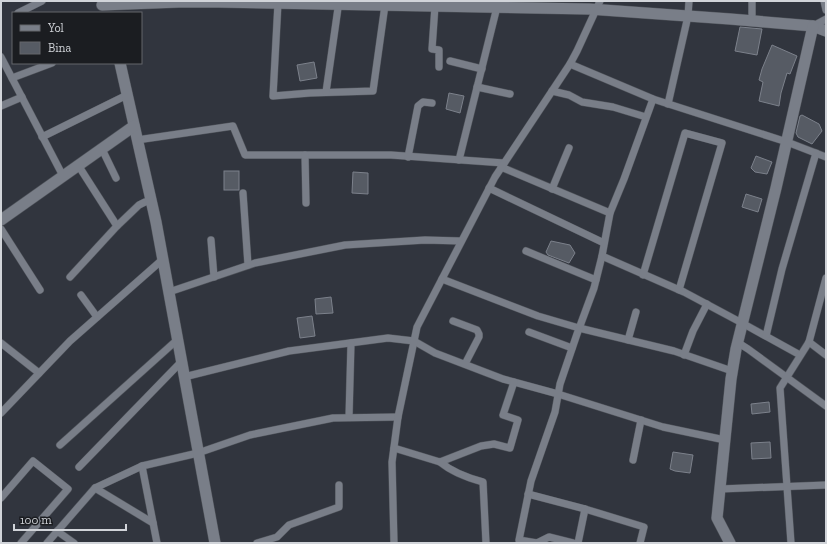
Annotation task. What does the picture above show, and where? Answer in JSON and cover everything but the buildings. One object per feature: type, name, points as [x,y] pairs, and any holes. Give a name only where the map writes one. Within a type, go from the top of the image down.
[{"type":"main road","points":[[102,6],[179,2],[339,3],[385,5],[414,3],[435,6],[451,4],[497,7],[598,5],[688,16],[813,26],[826,31]]},
{"type":"main road","points":[[730,543],[717,518],[732,371],[737,342],[776,188],[813,26]]},
{"type":"main road","points":[[120,64],[151,201],[215,543]]},
{"type":"main road","points":[[1,220],[134,126]]},
{"type":"street","points":[[20,12],[42,1]]},
{"type":"street","points":[[668,104],[688,16],[689,1]]},
{"type":"street","points":[[752,1],[752,20]]},
{"type":"street","points":[[824,1],[826,10]]},
{"type":"street","points":[[278,3],[273,96],[326,92],[373,91],[385,5]]},
{"type":"street","points":[[326,92],[339,3]]},
{"type":"street","points":[[394,543],[392,462],[398,417],[417,327],[489,188],[570,64],[598,5]]},
{"type":"street","points":[[435,6],[432,49],[439,50],[439,67]]},
{"type":"street","points":[[459,160],[497,7]]},
{"type":"street","points":[[813,26],[826,19]]},
{"type":"street","points":[[1,57],[63,176]]},
{"type":"street","points":[[450,61],[482,69]]},
{"type":"street","points":[[12,78],[49,64]]},
{"type":"street","points":[[570,64],[653,99],[786,142],[826,157]]},
{"type":"street","points":[[477,88],[510,94]]},
{"type":"street","points":[[552,91],[569,95],[582,102],[613,106],[646,117]]},
{"type":"street","points":[[42,137],[127,95]]},
{"type":"street","points":[[1,106],[22,96]]},
{"type":"street","points":[[573,543],[549,537],[537,543],[519,540],[531,481],[555,412],[560,384],[594,288],[610,213],[653,99]]},
{"type":"street","points":[[408,157],[418,106],[423,102],[432,103]]},
{"type":"street","points":[[137,140],[233,126],[245,155],[391,155],[503,165],[552,189],[610,213]]},
{"type":"street","points":[[643,274],[685,133],[722,143],[679,290]]},
{"type":"street","points":[[552,189],[569,148]]},
{"type":"street","points":[[102,149],[116,178]]},
{"type":"street","points":[[766,336],[782,269],[816,153]]},
{"type":"street","points":[[306,155],[306,203]]},
{"type":"street","points":[[78,165],[117,226]]},
{"type":"street","points":[[489,188],[604,242]]},
{"type":"street","points":[[243,193],[248,265]]},
{"type":"street","points":[[70,277],[117,226],[139,205],[151,201]]},
{"type":"street","points":[[1,229],[40,290]]},
{"type":"street","points":[[211,240],[214,277]]},
{"type":"street","points":[[168,292],[255,263],[345,245],[425,240],[461,241]]},
{"type":"street","points":[[526,251],[596,280]]},
{"type":"street","points":[[602,256],[707,304],[800,355]]},
{"type":"street","points":[[1,413],[70,341],[162,260]]},
{"type":"street","points":[[791,543],[780,388],[808,342],[824,295],[826,278]]},
{"type":"street","points":[[442,279],[538,316],[579,328],[674,351],[732,371]]},
{"type":"street","points":[[81,295],[97,317]]},
{"type":"street","points":[[684,355],[692,331],[707,304]]},
{"type":"street","points":[[628,340],[636,312]]},
{"type":"street","points":[[453,321],[477,330],[479,334],[479,337],[465,364]]},
{"type":"street","points":[[528,332],[572,348]]},
{"type":"street","points":[[184,377],[289,351],[388,338],[414,342],[435,353],[503,379],[558,394],[663,427],[725,440]]},
{"type":"street","points":[[60,445],[177,340]]},
{"type":"street","points":[[737,342],[826,406]]},
{"type":"street","points":[[808,342],[826,355]]},
{"type":"street","points":[[1,343],[39,373]]},
{"type":"street","points":[[348,417],[351,343]]},
{"type":"street","points":[[79,468],[181,362]]},
{"type":"street","points":[[440,462],[481,446],[494,444],[510,448],[518,420],[502,416],[514,382]]},
{"type":"street","points":[[47,543],[95,488],[142,466],[198,454],[250,435],[334,418],[398,417]]},
{"type":"street","points":[[633,460],[641,420]]},
{"type":"street","points":[[394,448],[440,462],[472,479],[482,482],[486,543]]},
{"type":"street","points":[[1,498],[33,461],[68,489],[21,543]]},
{"type":"street","points":[[142,466],[157,543]]},
{"type":"street","points":[[257,543],[276,537],[289,525],[339,507],[339,485]]},
{"type":"street","points":[[720,489],[826,486]]},
{"type":"street","points":[[95,488],[153,523]]},
{"type":"street","points":[[528,494],[644,527],[640,543]]},
{"type":"street","points":[[578,543],[585,510]]},
{"type":"street","points":[[57,531],[74,543]]}]
